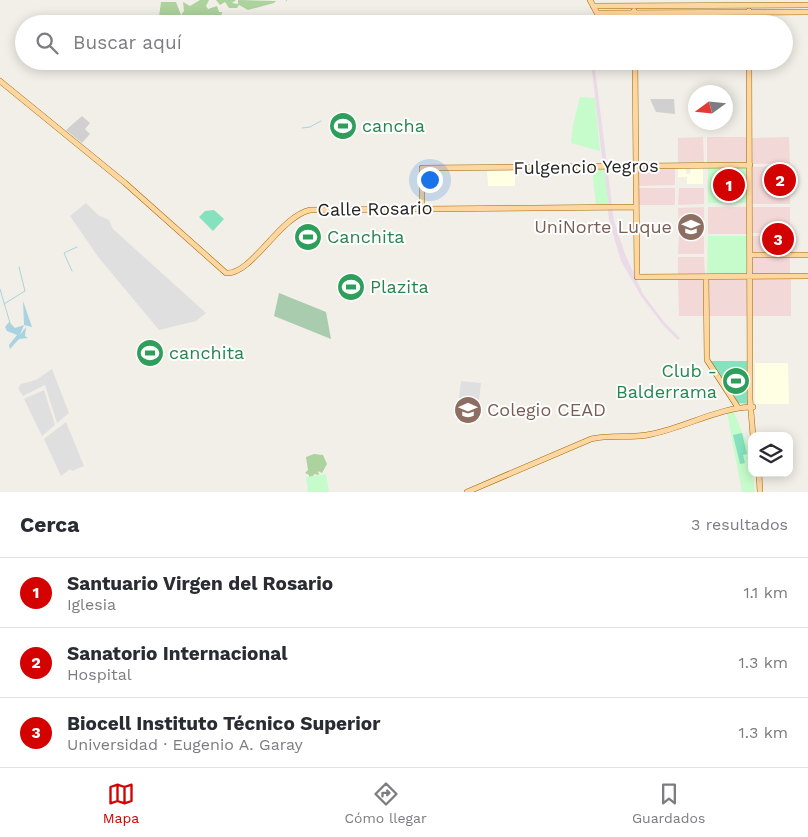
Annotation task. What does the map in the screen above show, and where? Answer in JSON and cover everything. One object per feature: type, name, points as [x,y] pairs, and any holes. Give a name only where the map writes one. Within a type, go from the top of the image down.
[{"type":"main road","points":[[590,0],[597,13],[808,12]]},
{"type":"main road","points":[[748,15],[749,5]]},
{"type":"main road","points":[[593,6],[808,5]]},
{"type":"main road","points":[[634,6],[634,13]]},
{"type":"main road","points":[[635,70],[637,277],[808,276]]},
{"type":"main road","points":[[749,70],[751,387],[754,432]]},
{"type":"main road","name":"Calle Rosario","points":[[0,81],[125,183],[226,273],[240,270],[293,217],[307,210],[635,207]]},
{"type":"main road","name":"Fulgencio Yegros","points":[[422,208],[422,168],[750,165]]},
{"type":"main road","points":[[750,255],[808,255]]},
{"type":"main road","points":[[706,277],[707,360],[737,406]]},
{"type":"main road","points":[[467,492],[591,439],[605,436],[650,435],[693,423],[737,406],[752,407]]},
{"type":"main road","points":[[757,477],[759,492]]},
{"type":"shaded area","points":[[747,14],[747,15],[708,15]]},
{"type":"shaded area","points":[[592,70],[595,70],[614,221],[625,254],[643,294],[665,323],[680,338],[678,340],[663,325],[641,296],[621,261],[609,220]]},
{"type":"shaded area","points":[[650,99],[674,99],[675,114],[656,112]]},
{"type":"shaded area","points":[[82,116],[90,123],[85,129],[90,134],[82,143],[66,130]]},
{"type":"shaded area","points":[[703,137],[704,164],[678,163],[678,138]]},
{"type":"shaded area","points":[[707,137],[747,137],[749,163],[707,164]]},
{"type":"shaded area","points":[[789,137],[790,163],[751,164],[751,138]]},
{"type":"shaded area","points":[[789,166],[790,204],[751,204],[751,167]]},
{"type":"shaded area","points":[[638,167],[675,168],[675,185],[637,186]]},
{"type":"shaded area","points":[[691,167],[703,167],[703,184],[687,184],[687,177],[678,177],[678,168],[686,168],[686,174],[690,174]]},
{"type":"shaded area","points":[[515,170],[515,186],[488,186],[487,171]]},
{"type":"shaded area","points":[[638,188],[675,188],[675,205],[637,205]]},
{"type":"shaded area","points":[[679,188],[704,188],[704,204],[678,205]]},
{"type":"shaded area","points":[[86,203],[98,215],[109,220],[113,229],[206,313],[196,321],[159,330],[99,258],[70,216]]},
{"type":"shaded area","points":[[704,207],[704,233],[679,234],[678,208]]},
{"type":"shaded area","points":[[708,207],[748,207],[748,234],[708,234]]},
{"type":"shaded area","points":[[752,207],[790,207],[790,233],[752,233]]},
{"type":"shaded area","points":[[679,236],[704,236],[704,254],[678,254]]},
{"type":"shaded area","points":[[751,236],[790,236],[790,254],[752,254]]},
{"type":"shaded area","points":[[678,257],[704,257],[705,274],[678,274]]},
{"type":"shaded area","points":[[752,257],[790,257],[790,275],[752,275]]},
{"type":"shaded area","points":[[705,278],[704,316],[679,316],[678,279]]},
{"type":"shaded area","points":[[708,278],[749,278],[748,316],[708,316]]},
{"type":"shaded area","points":[[752,278],[791,278],[791,316],[752,316]]},
{"type":"shaded area","points":[[279,293],[326,312],[331,339],[274,316]]},
{"type":"shaded area","points":[[755,363],[788,363],[789,404],[755,404]]},
{"type":"shaded area","points":[[52,369],[69,413],[57,423],[45,385],[23,396],[18,388],[21,384],[36,380]]},
{"type":"shaded area","points":[[461,381],[481,383],[479,400],[459,398]]},
{"type":"shaded area","points":[[44,390],[55,425],[42,436],[24,399]]},
{"type":"shaded area","name":"Colegio CEAD","points":[[459,399],[479,400],[477,420],[471,424],[457,422]]},
{"type":"shaded area","points":[[66,422],[84,466],[72,471],[70,469],[61,476],[44,439]]},
{"type":"green space","points":[[200,0],[209,0],[206,6],[208,9],[217,6],[219,12],[222,12],[222,15],[181,15],[184,11],[183,2],[190,6]]},
{"type":"green space","points":[[216,0],[236,0],[232,3],[238,4],[238,0],[276,1],[248,10],[239,5],[237,8],[229,8],[225,2],[220,5]]},
{"type":"green space","points":[[161,2],[176,2],[181,15],[159,15]]},
{"type":"green space","points":[[580,97],[595,98],[600,151],[571,143]]},
{"type":"green space","points":[[708,167],[748,167],[748,203],[708,203]]},
{"type":"green space","points":[[592,169],[604,169],[609,206],[596,206]]},
{"type":"green space","points":[[214,210],[224,219],[213,231],[199,217],[205,211]]},
{"type":"green space","points":[[708,236],[748,236],[749,275],[707,275]]},
{"type":"green space","name":"Club - Balderrama","points":[[709,361],[749,361],[750,404],[738,403]]},
{"type":"green space","points":[[733,410],[748,446],[748,477],[753,477],[755,492],[742,492],[727,413]]},
{"type":"green space","points":[[742,433],[747,454],[743,455],[745,463],[740,464],[733,435]]},
{"type":"green space","points":[[314,454],[323,455],[327,464],[322,473],[318,471],[319,475],[314,474],[312,479],[309,480],[309,475],[305,473],[308,470],[306,457]]},
{"type":"green space","points":[[326,474],[329,492],[308,492],[306,477]]},
{"type":"water","points":[[23,301],[32,327],[24,325]]},
{"type":"water","points":[[9,322],[15,328],[24,325],[20,335],[26,327],[25,336],[28,338],[19,339],[10,349],[9,345],[17,335],[7,331],[5,327]]},
{"type":"waterway","points":[[302,128],[310,127],[321,121]]},
{"type":"waterway","points":[[72,271],[64,253],[77,247]]},
{"type":"waterway","points":[[4,304],[25,291],[19,267]]},
{"type":"waterway","points":[[0,289],[10,323]]},
{"type":"place","name":"cancha","points":[[343,126]]},
{"type":"place","name":"Sanatorio Internacional","points":[[780,180]]},
{"type":"place","name":"Santuario Virgen del Rosario","points":[[729,185]]},
{"type":"place","name":"UniNorte Luque","points":[[691,227]]},
{"type":"place","name":"Canchita","points":[[308,237]]},
{"type":"place","name":"Biocell Instituto Técnico Superior","points":[[778,239]]},
{"type":"place","name":"Plazita","points":[[351,287]]},
{"type":"place","name":"canchita","points":[[150,353]]},
{"type":"place","name":"Club - Balderrama","points":[[736,381]]},
{"type":"place","name":"Colegio CEAD","points":[[468,410]]}]
